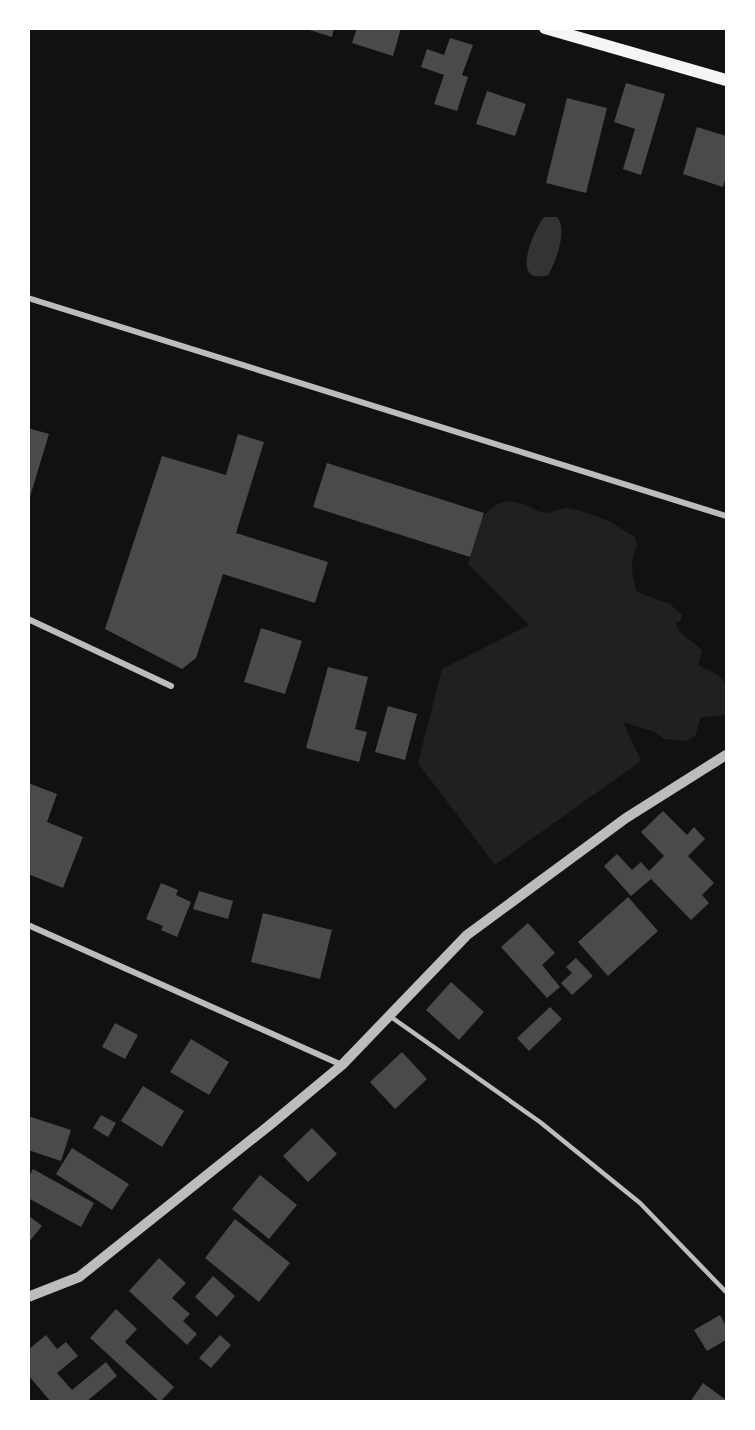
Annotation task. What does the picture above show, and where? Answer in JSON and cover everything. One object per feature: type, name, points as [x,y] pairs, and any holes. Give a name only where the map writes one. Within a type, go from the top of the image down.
[{"type":"main road","points":[[544,28],[726,80]]},
{"type":"street","points":[[28,298],[726,516]]},
{"type":"street","points":[[28,619],[171,686]]},
{"type":"street","points":[[28,1297],[79,1277],[272,1124],[342,1065],[467,935],[626,818],[726,754]]},
{"type":"street","points":[[28,925],[342,1065]]},
{"type":"lane","points":[[389,1016],[540,1122],[640,1203],[726,1292]]},
{"type":"shaded area","points":[[544,217],[557,217],[560,222],[561,237],[548,275],[536,276],[529,273],[527,255],[534,234]]},
{"type":"shaded area","points":[[509,501],[547,513],[566,508],[581,511],[609,521],[635,537],[637,546],[634,551],[632,569],[637,592],[670,604],[682,615],[681,620],[676,623],[677,628],[702,651],[698,665],[718,675],[726,684],[726,715],[701,717],[695,736],[686,741],[664,739],[655,732],[623,722],[641,761],[495,865],[418,763],[442,669],[529,625],[468,564],[484,516],[498,504]]},
{"type":"building","points":[[303,28],[334,28],[332,37]]},
{"type":"building","points":[[357,28],[401,28],[393,56],[352,43]]},
{"type":"building","points":[[450,38],[473,45],[462,75],[468,77],[457,111],[434,104],[444,75],[421,67],[427,49],[444,55]]},
{"type":"building","points":[[626,83],[665,94],[641,175],[623,169],[635,129],[614,122]]},
{"type":"building","points":[[487,91],[526,104],[515,136],[476,124]]},
{"type":"building","points":[[567,98],[607,108],[586,193],[546,183]]},
{"type":"building","points":[[697,127],[726,136],[726,177],[723,187],[683,174]]},
{"type":"building","points":[[28,428],[49,434],[29,500],[28,500]]},
{"type":"building","points":[[238,434],[264,442],[236,533],[328,562],[315,603],[223,574],[196,658],[182,669],[105,629],[162,456],[226,475]]},
{"type":"building","points":[[327,463],[484,513],[470,557],[313,507]]},
{"type":"building","points":[[261,628],[302,641],[285,694],[244,682]]},
{"type":"building","points":[[328,667],[368,677],[355,729],[367,732],[359,762],[306,748]]},
{"type":"building","points":[[388,706],[417,714],[405,760],[375,752]]},
{"type":"building","points":[[28,783],[57,794],[47,822],[83,837],[63,888],[28,874]]},
{"type":"building","points":[[663,811],[687,835],[694,827],[705,839],[688,856],[714,883],[702,895],[709,903],[691,920],[651,879],[631,896],[604,866],[617,854],[632,870],[641,862],[649,871],[664,856],[641,832]]},
{"type":"building","points":[[161,883],[178,890],[176,895],[191,902],[177,937],[161,930],[163,926],[146,919]]},
{"type":"building","points":[[199,891],[233,901],[228,919],[193,909]]},
{"type":"building","points":[[628,897],[658,931],[608,976],[578,942]]},
{"type":"building","points":[[263,913],[332,930],[320,979],[251,962]]},
{"type":"building","points":[[528,923],[555,953],[542,965],[560,987],[547,998],[501,947]]},
{"type":"building","points":[[576,958],[593,976],[572,995],[561,983],[572,973],[566,967]]},
{"type":"building","points":[[451,982],[484,1012],[459,1040],[426,1010]]},
{"type":"building","points":[[550,1007],[562,1019],[529,1051],[517,1038]]},
{"type":"building","points":[[115,1023],[138,1035],[125,1059],[102,1047]]},
{"type":"building","points":[[191,1039],[229,1062],[209,1095],[170,1072]]},
{"type":"building","points":[[402,1052],[427,1079],[395,1109],[370,1082]]},
{"type":"building","points":[[143,1086],[184,1111],[162,1147],[121,1121]]},
{"type":"building","points":[[101,1115],[116,1123],[108,1137],[93,1128]]},
{"type":"building","points":[[28,1116],[71,1130],[61,1161],[28,1150]]},
{"type":"building","points":[[312,1128],[337,1154],[308,1182],[283,1156]]},
{"type":"building","points":[[72,1148],[129,1184],[112,1210],[56,1174]]},
{"type":"building","points":[[33,1169],[94,1203],[81,1227],[28,1198],[28,1178]]},
{"type":"building","points":[[260,1175],[297,1205],[269,1239],[232,1209]]},
{"type":"building","points":[[28,1215],[42,1226],[28,1243]]},
{"type":"building","points":[[235,1219],[290,1263],[259,1302],[205,1258]]},
{"type":"building","points":[[159,1258],[186,1283],[172,1298],[190,1314],[183,1321],[197,1334],[187,1345],[129,1291]]},
{"type":"building","points":[[213,1276],[235,1296],[217,1317],[195,1297]]},
{"type":"building","points":[[116,1309],[137,1329],[125,1342],[174,1387],[160,1402],[90,1338]]},
{"type":"building","points":[[720,1315],[726,1326],[726,1340],[707,1351],[694,1330]]},
{"type":"building","points":[[46,1335],[57,1349],[66,1342],[78,1356],[57,1373],[72,1390],[106,1362],[117,1376],[86,1402],[51,1402],[28,1375],[28,1350]]},
{"type":"building","points":[[220,1335],[231,1345],[211,1368],[199,1358]]},
{"type":"building","points":[[703,1383],[726,1400],[726,1402],[690,1402]]}]
